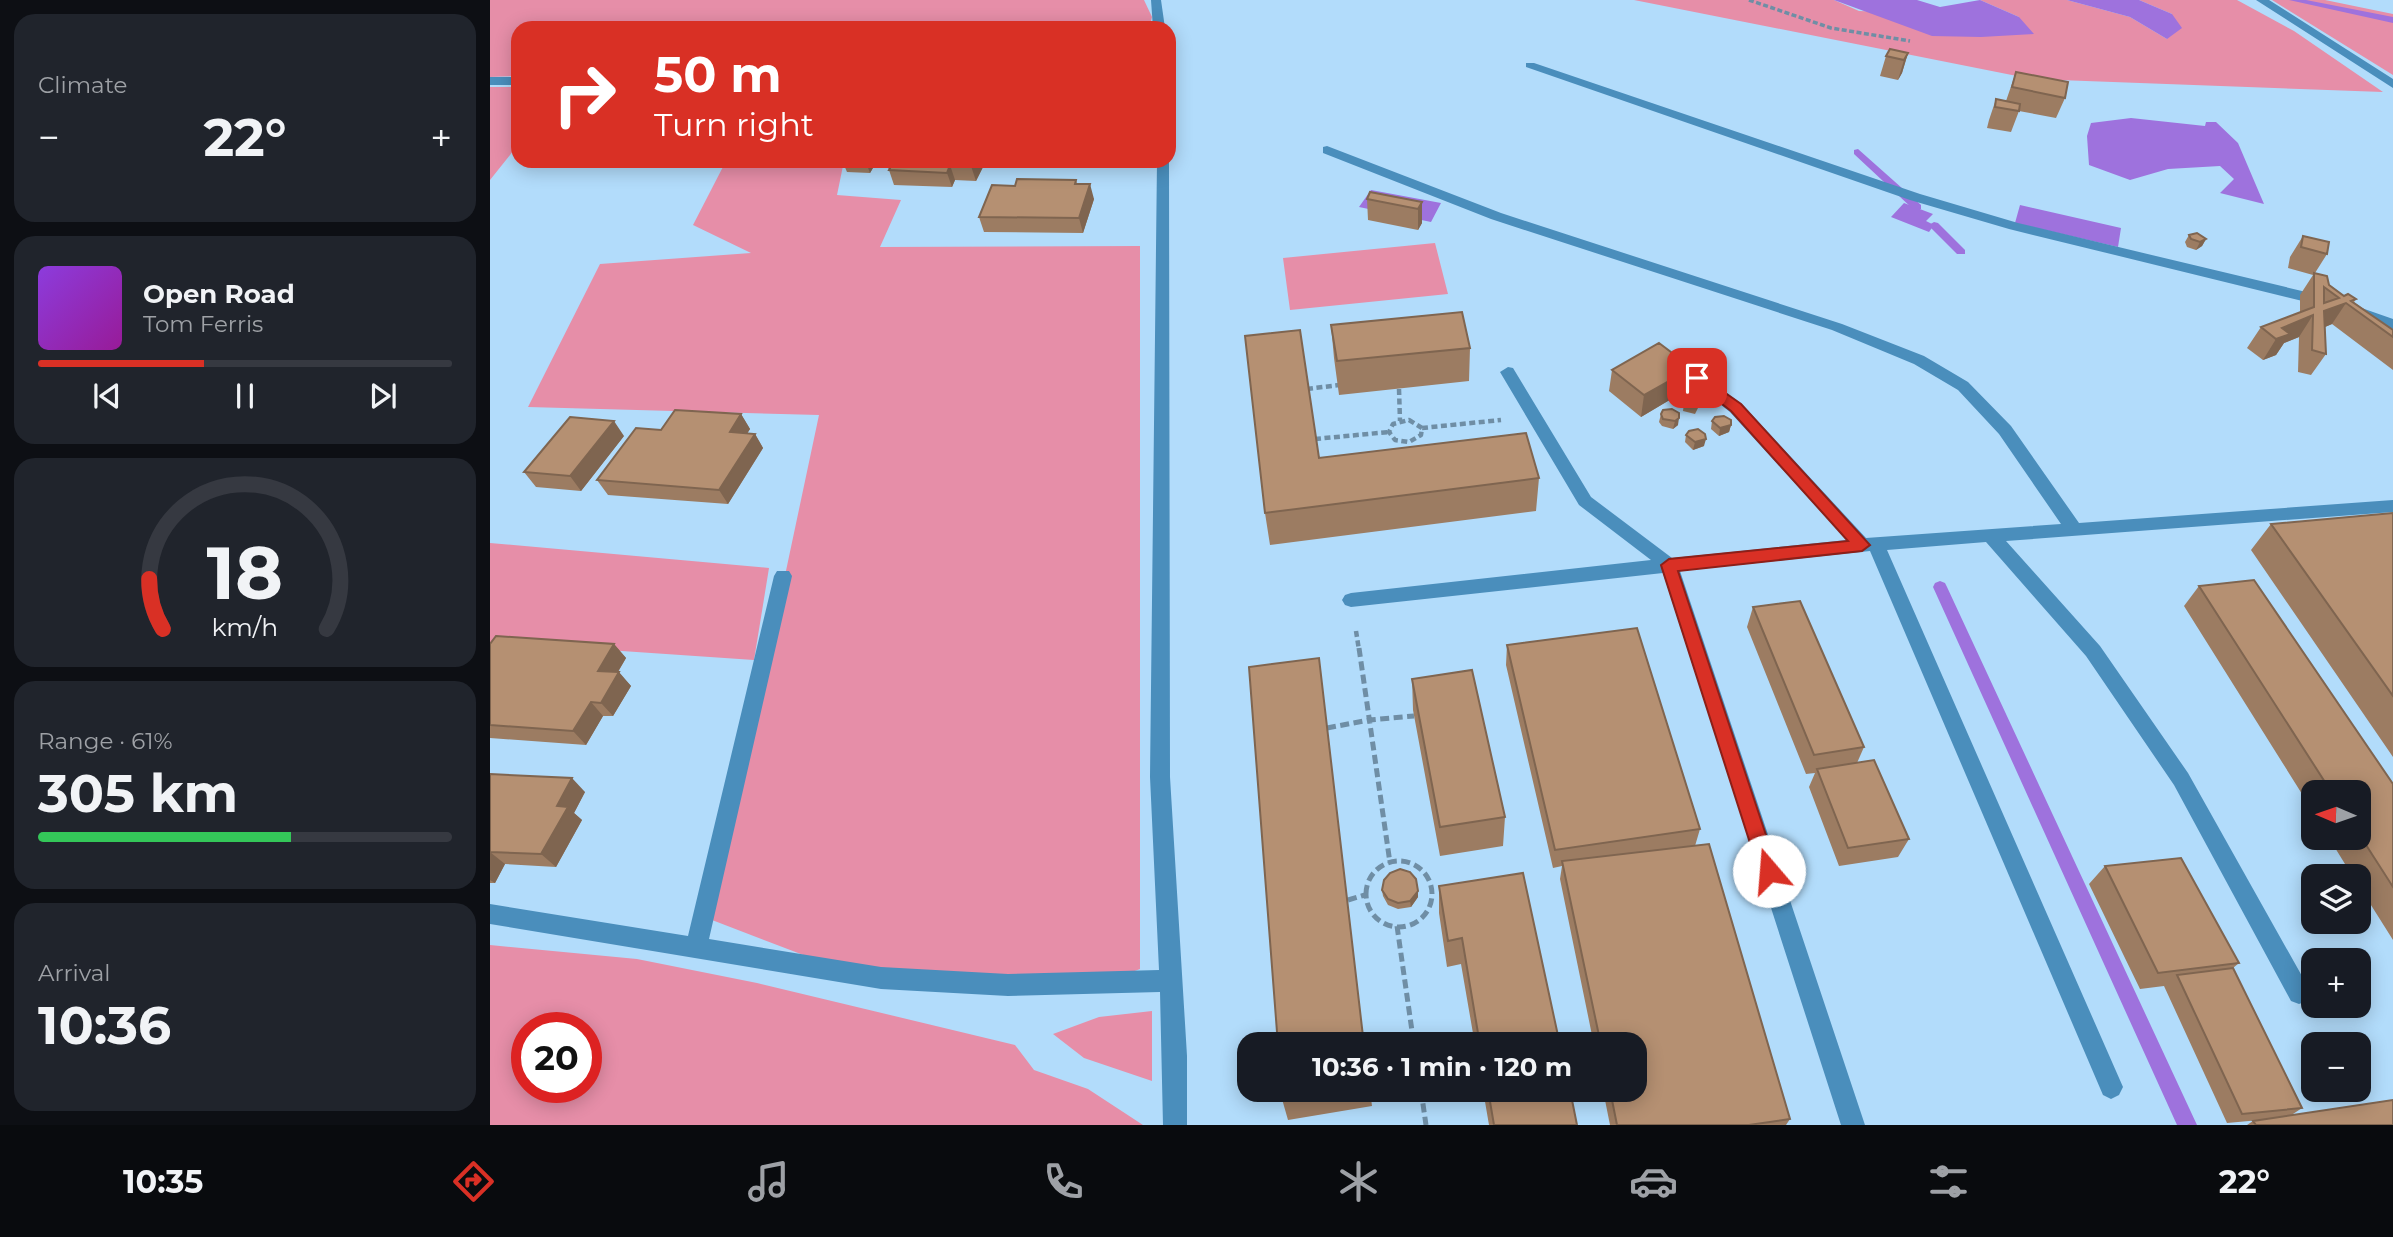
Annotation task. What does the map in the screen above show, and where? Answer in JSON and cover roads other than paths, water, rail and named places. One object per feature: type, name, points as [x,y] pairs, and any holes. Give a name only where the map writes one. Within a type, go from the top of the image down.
[{"type":"street","points":[[1156,0],[1159,21]]},
{"type":"street","points":[[2261,0],[2393,84]]},
{"type":"street","points":[[1530,65],[1927,201],[2014,226],[2268,286],[2393,324]]},
{"type":"street","points":[[490,81],[511,80]]},
{"type":"street","points":[[1327,150],[1496,216],[1837,327],[1919,360],[1963,386],[2005,430],[2074,529]]},
{"type":"street","points":[[1163,168],[1160,777],[1175,1056],[1175,1125]]},
{"type":"street","points":[[1678,363],[1736,408],[1869,545],[2110,1087]]},
{"type":"street","points":[[1508,372],[1585,500],[1669,565],[1853,1125]]},
{"type":"street","points":[[1351,600],[1869,545],[2393,506]]},
{"type":"street","points":[[1991,536],[2093,651],[2181,779],[2299,993]]},
{"type":"street","points":[[696,947],[783,576]]},
{"type":"street","points":[[490,914],[881,978],[1007,985],[1171,981]]},
{"type":"waterway","points":[[2293,0],[2393,20]]},
{"type":"waterway","points":[[1858,152],[1917,207]]},
{"type":"waterway","points":[[1934,225],[1961,252]]},
{"type":"waterway","points":[[1940,587],[2187,1125]]}]
